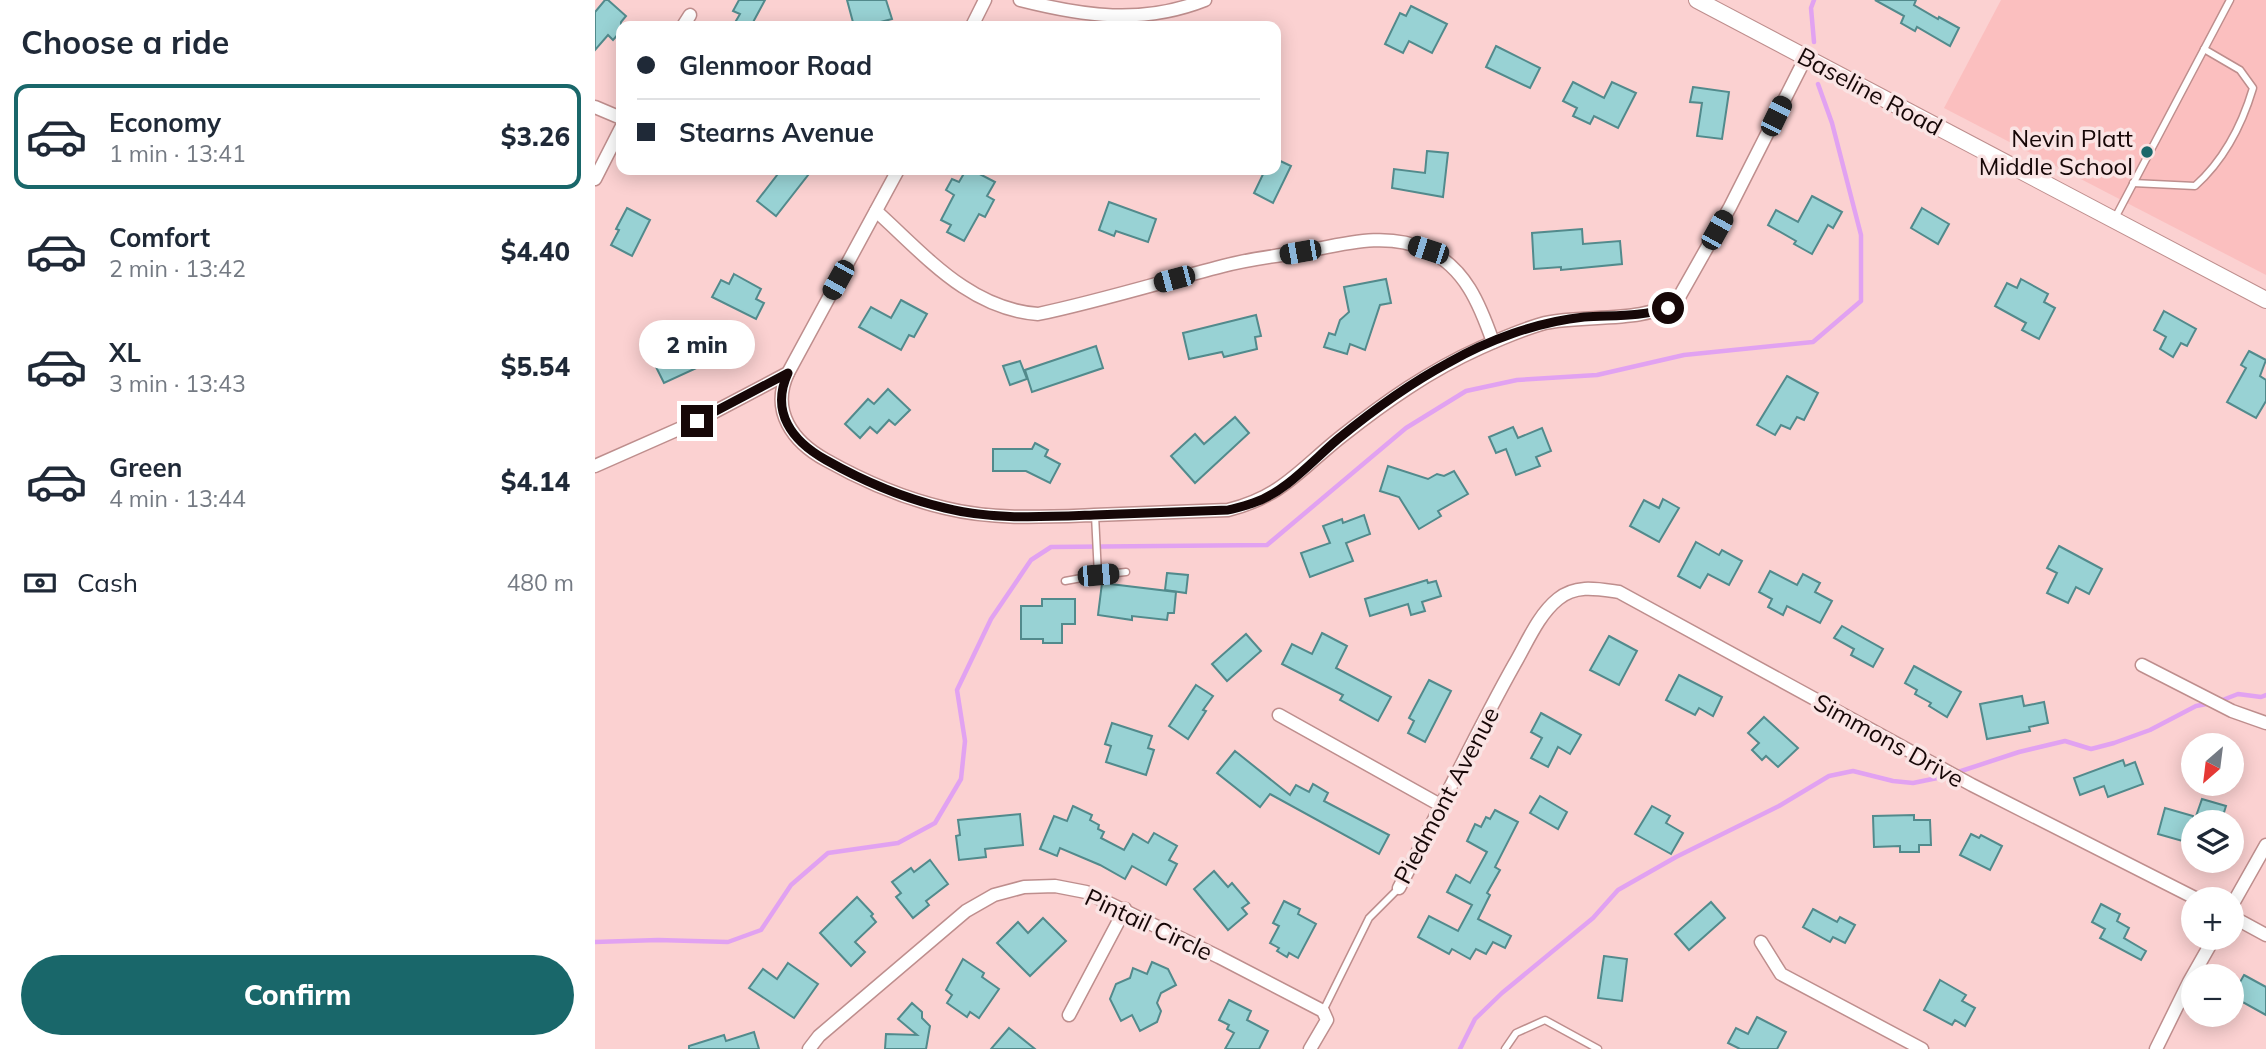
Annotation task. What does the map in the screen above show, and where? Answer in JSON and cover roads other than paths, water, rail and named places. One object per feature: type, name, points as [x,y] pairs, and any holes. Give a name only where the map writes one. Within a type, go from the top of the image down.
[{"type":"street","points":[[974,21],[985,0]]},
{"type":"street","points":[[1020,0],[1069,12],[1103,16],[1148,14],[1190,6],[1205,0]]},
{"type":"street","name":"Baseline Road","points":[[1697,0],[2266,300]]},
{"type":"street","points":[[895,175],[788,373],[781,394],[783,412],[793,434],[807,450],[898,495],[946,509],[991,516],[1228,510],[1255,503],[1280,490],[1392,398],[1448,362],[1543,324],[1582,317],[1652,313],[1668,308],[1678,299],[1730,207],[1806,57]]},
{"type":"street","points":[[595,107],[616,116]]},
{"type":"street","points":[[595,179],[616,138]]},
{"type":"street","points":[[876,211],[967,292],[1014,312],[1038,314],[1227,265],[1373,239],[1401,241],[1428,250],[1451,265],[1482,309],[1493,342]]},
{"type":"street","points":[[595,466],[697,421],[788,373]]},
{"type":"street","name":"Piedmont Avenue","points":[[1399,888],[1545,610],[1560,596],[1579,589]]},
{"type":"street","name":"Simmons Drive","points":[[1579,589],[1619,592],[1972,785],[2181,891]]},
{"type":"street","points":[[2143,665],[2232,711],[2266,723]]},
{"type":"street","points":[[1279,715],[1442,806]]},
{"type":"street","points":[[2242,887],[2266,845]]},
{"type":"street","name":"Pintail Circle","points":[[809,1049],[819,1036],[966,911],[993,895],[1024,887],[1055,886],[1086,892],[1125,909],[1323,1011]]},
{"type":"street","points":[[1069,1015],[1125,909]]},
{"type":"street","points":[[2244,923],[2266,935]]},
{"type":"street","points":[[1761,943],[1781,974],[1922,1049]]},
{"type":"street","points":[[2156,1049],[2207,950]]},
{"type":"street","points":[[1310,1049],[1327,1020],[1323,1011]]},
{"type":"lane","points":[[2114,219],[2230,0]]},
{"type":"lane","points":[[2133,183],[2195,186],[2213,170],[2244,118],[2253,88],[2240,70],[2204,49]]},
{"type":"lane","points":[[1095,515],[1098,575]]},
{"type":"lane","points":[[1065,581],[1125,572]]},
{"type":"lane","name":"Piedmont Avenue","points":[[1323,1011],[1369,918],[1399,888]]},
{"type":"lane","points":[[1505,1049],[1516,1033],[1545,1020],[1598,1049]]},
{"type":"waterway","points":[[1814,0],[1811,8],[1814,42]]},
{"type":"waterway","points":[[595,942],[728,942],[761,930],[791,885],[828,853],[898,843],[935,823],[961,779],[965,741],[957,690],[991,619],[1031,560],[1051,547],[1267,545],[1406,428],[1466,391],[1517,380],[1597,375],[1684,355],[1813,342],[1861,301],[1861,235],[1832,123],[1818,84]]},
{"type":"waterway","points":[[2220,701],[2238,694],[2261,697],[2266,695]]},
{"type":"waterway","points":[[1955,773],[2019,752],[2065,741],[2091,749],[2114,743],[2150,730],[2196,706],[2212,703]]},
{"type":"waterway","points":[[1460,1049],[1475,1019],[1502,993],[1593,918],[1618,890],[1676,857],[1779,806],[1829,776],[1853,771],[1913,783],[1947,776]]},
{"type":"place","name":"Nevin Platt Middle School","points":[[2147,152]]}]
